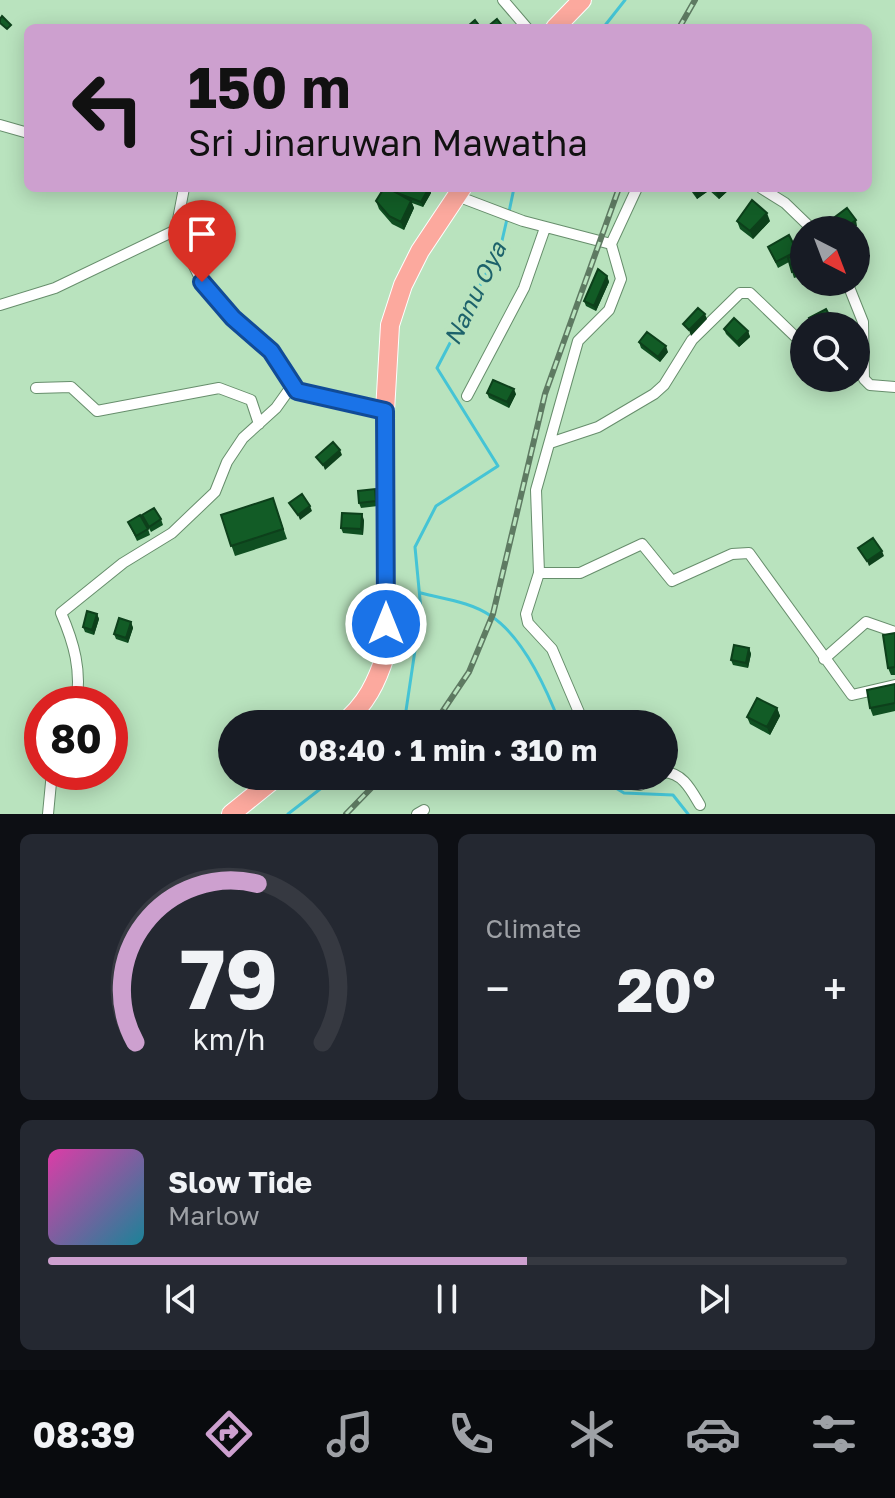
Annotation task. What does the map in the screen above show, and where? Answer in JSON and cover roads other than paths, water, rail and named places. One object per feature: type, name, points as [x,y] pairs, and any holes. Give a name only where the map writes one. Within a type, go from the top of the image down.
[{"type":"highway","points":[[559,24],[582,0]]},
{"type":"highway","points":[[356,710],[377,680],[386,653],[385,411],[390,325],[403,285],[420,251],[460,192]]},
{"type":"highway","points":[[231,814],[261,790]]},
{"type":"street","points":[[503,0],[524,24]]},
{"type":"street","points":[[0,125],[24,132]]},
{"type":"street","points":[[183,192],[176,230],[202,282],[233,318],[271,351],[291,387],[385,411]]},
{"type":"street","points":[[460,192],[502,214],[611,244]]},
{"type":"street","points":[[578,710],[552,649],[528,623],[526,614],[539,573],[534,507],[578,341],[609,310],[621,279],[611,244],[635,192]]},
{"type":"street","points":[[767,192],[798,216]]},
{"type":"street","points":[[467,396],[524,288],[545,228]]},
{"type":"street","points":[[0,305],[55,288],[176,230]]},
{"type":"street","points":[[550,443],[598,427],[654,394],[692,340],[740,293],[750,293],[790,332]]},
{"type":"street","points":[[870,385],[895,387]]},
{"type":"street","points":[[36,388],[71,387],[97,411],[219,388],[251,400],[259,424]]},
{"type":"street","points":[[79,686],[75,645],[61,613],[123,563],[172,533],[215,492],[227,462],[243,438],[291,387]]},
{"type":"street","points":[[539,573],[580,573],[642,544],[672,581],[732,554],[749,553],[852,695],[895,685]]},
{"type":"street","points":[[824,659],[866,622],[895,632]]},
{"type":"street","points":[[678,776],[688,785],[700,805]]},
{"type":"street","points":[[48,814],[50,790]]},
{"type":"waterway","name":"Nanu Oya","points":[[606,24],[625,0]]},
{"type":"waterway","name":"Nanu Oya","points":[[509,212],[513,192]]},
{"type":"waterway","name":"Nanu Oya","points":[[406,710],[421,610],[415,547],[436,506],[498,466],[437,368],[501,245],[507,219]]},
{"type":"waterway","points":[[421,593],[475,607],[503,625],[533,665],[554,710]]},
{"type":"waterway","name":"Nanu Oya","points":[[288,814],[319,790]]},
{"type":"waterway","points":[[619,790],[624,793],[673,795],[688,814]]},
{"type":"railway","points":[[681,24],[695,0]]},
{"type":"railway","points":[[443,710],[469,672],[493,614],[545,394],[618,192]]},
{"type":"railway","points":[[346,814],[369,790]]}]
